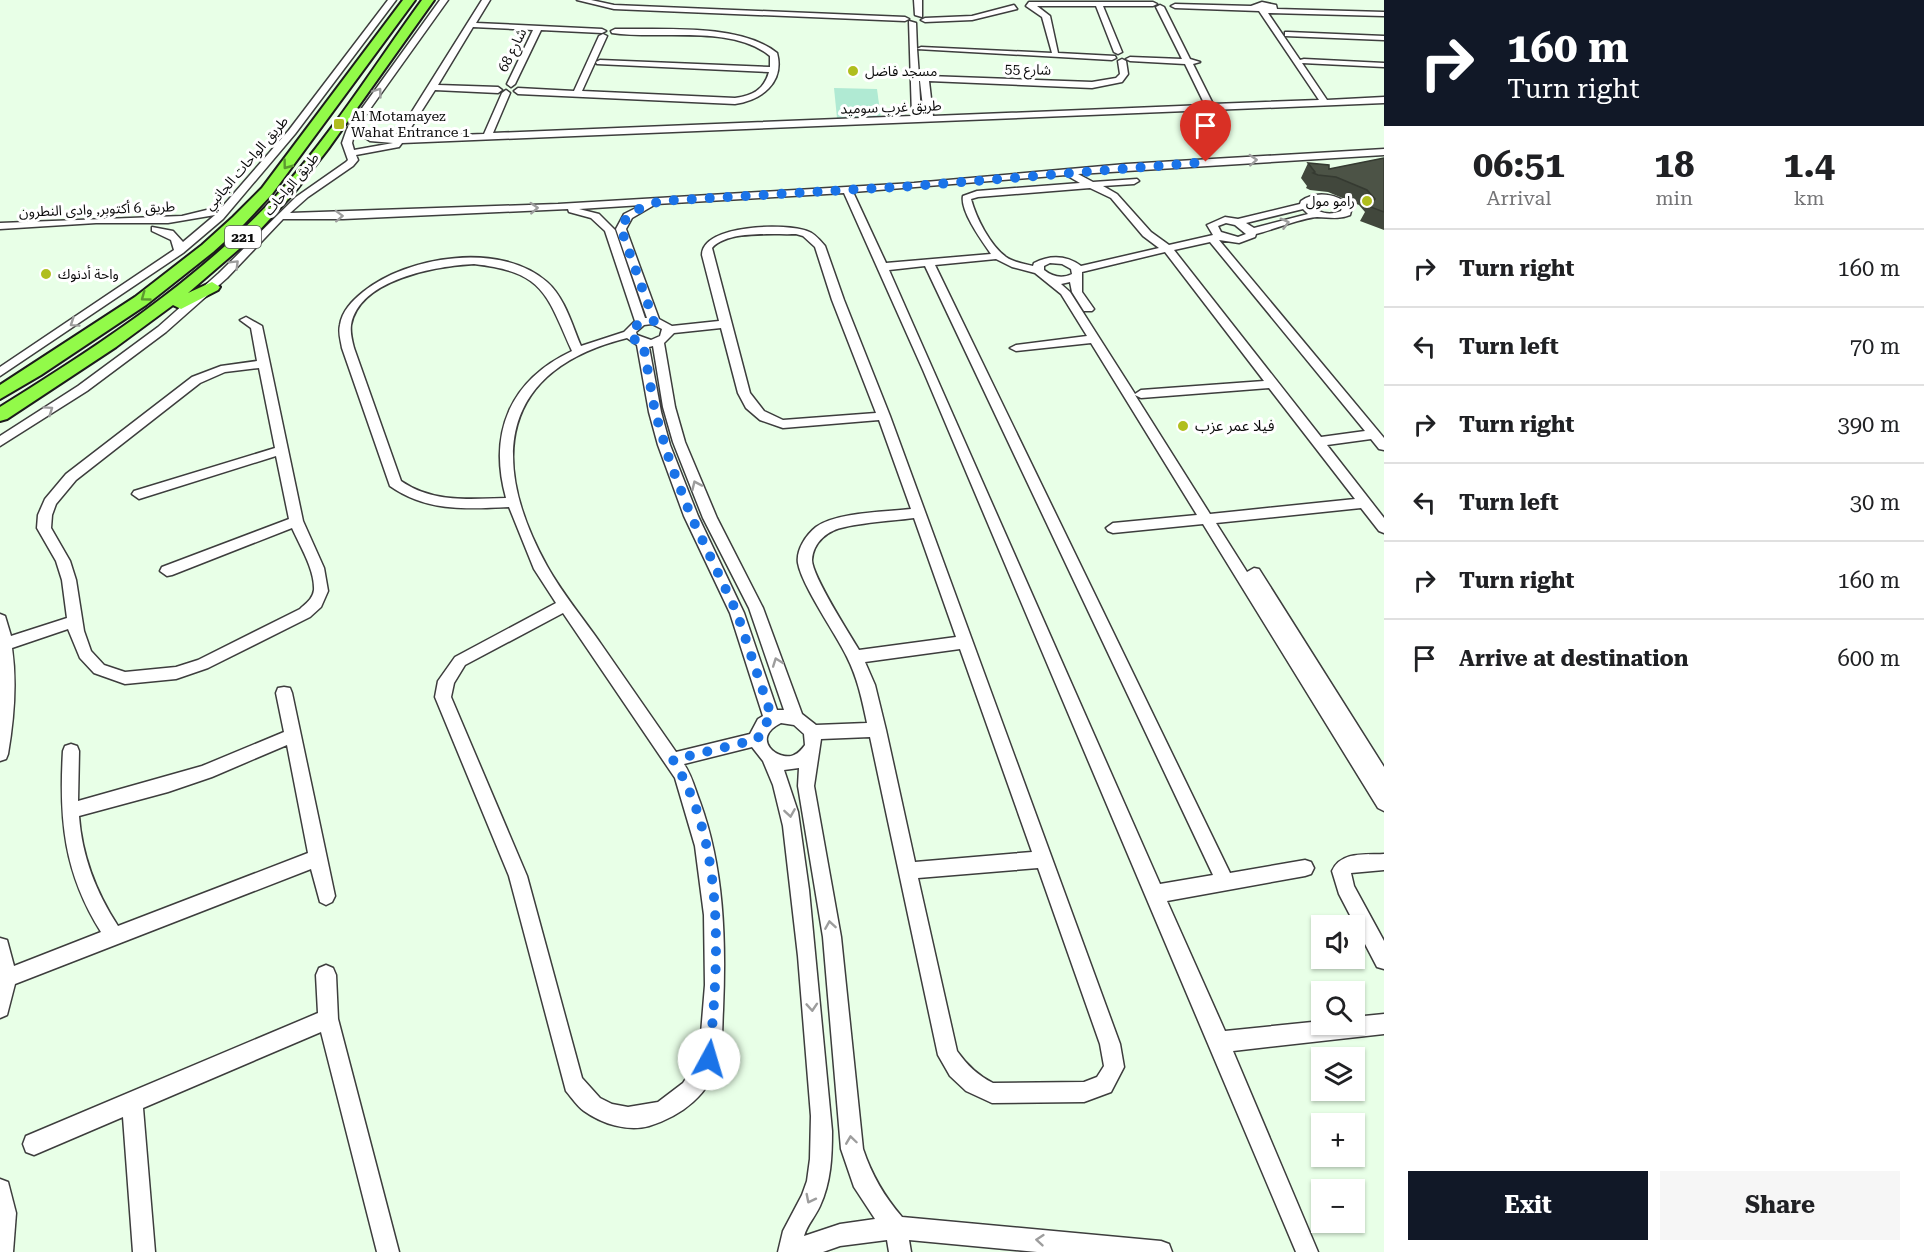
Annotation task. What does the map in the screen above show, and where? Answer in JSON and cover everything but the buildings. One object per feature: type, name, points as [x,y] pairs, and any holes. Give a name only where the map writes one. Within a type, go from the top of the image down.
[{"type":"highway","name":"طريق الواحات","points":[[0,393],[145,297],[226,232],[267,191],[409,0]]},
{"type":"highway","name":"طريق الواحات","points":[[0,415],[137,322],[196,278],[245,236],[300,177],[428,0]]},
{"type":"highway","points":[[387,58],[399,50],[420,25],[432,19]]},
{"type":"highway","points":[[292,132],[319,122]]},
{"type":"highway","points":[[258,174],[267,191]]},
{"type":"highway","points":[[29,397],[79,373],[159,318],[212,287]]},
{"type":"street","name":"طريق الواحات الجانبي","points":[[0,372],[179,251],[229,207],[292,132],[392,0]]},
{"type":"street","points":[[0,442],[130,354],[212,287],[281,216],[317,185],[348,166],[353,160],[347,138],[355,123],[444,0]]},
{"type":"street","points":[[474,27],[486,0]]},
{"type":"street","points":[[403,140],[474,27],[494,0]]},
{"type":"street","points":[[438,85],[502,90],[516,87],[752,99],[764,92],[769,70],[775,58],[765,46],[752,40],[612,23],[581,0]]},
{"type":"street","points":[[594,0],[612,23]]},
{"type":"street","points":[[909,0],[915,18],[919,47],[920,78],[917,120]]},
{"type":"street","points":[[915,18],[918,0]]},
{"type":"street","points":[[1122,0],[1163,3]]},
{"type":"street","points":[[805,13],[807,2]]},
{"type":"street","points":[[474,27],[537,30],[612,23],[732,7],[915,18],[972,18],[1016,3],[1163,3],[1384,12]]},
{"type":"street","points":[[1016,3],[1039,17],[1051,52]]},
{"type":"street","points":[[1098,3],[1120,56]]},
{"type":"street","points":[[1163,3],[1216,108]]},
{"type":"street","points":[[1263,6],[1288,34],[1303,63]]},
{"type":"street","points":[[1263,6],[1329,103]]},
{"type":"street","points":[[582,92],[600,62],[612,23]]},
{"type":"street","points":[[582,92],[612,23]]},
{"type":"street","name":"شارع 68","points":[[516,87],[537,30]]},
{"type":"street","points":[[1288,34],[1384,38]]},
{"type":"street","points":[[919,47],[1191,60]]},
{"type":"street","name":"شارع 55","points":[[920,78],[1092,85],[1119,80],[1124,74],[1120,56]]},
{"type":"street","points":[[600,62],[769,70]]},
{"type":"street","points":[[1303,63],[1384,67]]},
{"type":"street","points":[[920,78],[929,119]]},
{"type":"street","name":"شارع 68","points":[[487,137],[502,90]]},
{"type":"street","name":"طريق غرب سوميد","points":[[355,123],[359,133],[366,137],[403,140],[1384,100]]},
{"type":"street","name":"طريق غرب سوميد","points":[[351,153],[394,147],[403,140]]},
{"type":"street","points":[[281,216],[343,216],[558,207],[933,184],[1126,167],[1384,152]]},
{"type":"street","points":[[1126,167],[1134,181]]},
{"type":"street","points":[[1067,172],[1114,196],[1147,234],[1165,246]]},
{"type":"street","points":[[999,256],[965,201],[968,196],[1134,181]]},
{"type":"street","points":[[1127,195],[1134,181]]},
{"type":"street","points":[[847,189],[929,370],[1220,1042],[1307,1252]]},
{"type":"street","points":[[1114,196],[1127,195]]},
{"type":"street","points":[[1127,195],[1384,528]]},
{"type":"street","points":[[1305,206],[1305,200],[1319,196],[1339,201],[1348,211],[1338,217],[1318,214],[1305,206],[1238,222],[1220,221],[1212,225],[1216,235],[1384,446]]},
{"type":"street","points":[[661,201],[636,211],[623,223],[621,229],[642,330],[655,412],[667,454],[691,516],[737,613],[772,718]]},
{"type":"street","name":"طريق 6 أكتوبر, وادى النطرون","points":[[0,226],[101,220],[194,218],[229,207]]},
{"type":"street","points":[[558,207],[587,213],[607,224],[642,330],[658,342],[666,396],[679,442],[710,518],[756,608],[795,718]]},
{"type":"street","points":[[882,267],[999,256],[1063,281],[1075,271],[1165,246],[1216,235],[1244,239],[1251,232],[1318,214]]},
{"type":"street","name":"طريق 6 أكتوبر, وادى النطرون","points":[[167,220],[156,229],[174,235],[179,242],[179,251]]},
{"type":"street","points":[[1238,222],[1251,232]]},
{"type":"street","points":[[884,416],[783,424],[755,412],[744,393],[707,255],[707,248],[712,242],[731,233],[786,230],[807,234],[820,246],[838,300],[884,416],[1110,1044],[1114,1067],[1104,1085],[1084,1092],[992,1093],[973,1084],[957,1070],[948,1055],[867,685],[855,657],[812,580],[805,562],[808,544],[822,530],[842,522],[918,513]]},
{"type":"street","points":[[1075,271],[1058,260],[1048,260],[1038,265],[1043,274],[1065,292],[1214,519]]},
{"type":"street","points":[[514,502],[450,504],[427,501],[408,494],[395,483],[348,348],[344,328],[351,309],[368,291],[384,281],[421,267],[452,262],[482,261],[526,273],[542,284],[553,297],[578,352]]},
{"type":"street","points":[[929,264],[1225,882]]},
{"type":"street","points":[[1075,271],[1077,292],[1141,394],[1384,803]]},
{"type":"street","points":[[246,320],[256,326],[283,450],[296,521],[320,580],[321,591],[316,603],[305,613],[203,664],[176,673],[125,678],[99,669],[85,654],[75,621],[63,561],[44,528],[45,515],[59,489],[196,380],[212,371],[230,366],[264,364]]},
{"type":"street","points":[[669,330],[725,324]]},
{"type":"street","points":[[565,605],[460,661],[446,681],[443,697],[518,876],[573,1084],[591,1104],[615,1116],[642,1118],[668,1110],[690,1094],[709,1059],[716,951],[714,895],[706,848],[693,802],[682,775],[541,569],[524,533],[514,502],[507,464],[506,441],[511,419],[522,398],[538,379],[578,352],[601,342],[665,325],[669,330]]},
{"type":"street","points":[[658,342],[667,337],[669,330]]},
{"type":"street","points":[[1016,348],[1095,339]]},
{"type":"street","points":[[1141,394],[1274,384]]},
{"type":"street","points":[[1318,442],[1375,434]]},
{"type":"street","points":[[139,494],[283,450]]},
{"type":"street","points":[[1113,528],[1366,503]]},
{"type":"street","points":[[167,571],[296,521]]},
{"type":"street","points":[[1275,618],[1384,782]]},
{"type":"street","points":[[0,620],[8,701],[0,754]]},
{"type":"street","points":[[3,645],[75,621]]},
{"type":"street","points":[[855,657],[965,642]]},
{"type":"street","points":[[284,693],[326,896]]},
{"type":"street","points":[[900,1252],[896,1228],[877,1205],[867,1188],[852,1149],[832,936],[806,786],[809,754],[814,740],[812,732],[802,721],[787,716],[772,718],[761,727],[758,739],[759,747],[777,771],[789,806],[811,994],[820,1117],[819,1180],[810,1203],[794,1228],[790,1252],[840,1235],[896,1228],[1161,1252]]},
{"type":"street","points":[[812,732],[878,730]]},
{"type":"street","points":[[70,811],[168,785],[206,772],[293,735]]},
{"type":"street","points":[[673,760],[758,739]]},
{"type":"street","points":[[71,751],[72,847],[82,879],[96,910],[114,936]]},
{"type":"street","points":[[770,759],[796,763],[809,754]]},
{"type":"street","points":[[7,978],[318,858]]},
{"type":"street","points":[[906,871],[1044,859]]},
{"type":"street","points":[[1359,915],[1341,879],[1341,871],[1346,866],[1384,862]]},
{"type":"street","points":[[1155,894],[1305,868]]},
{"type":"street","points":[[1365,923],[1384,936]]},
{"type":"street","points":[[1365,926],[1384,960]]},
{"type":"street","points":[[0,947],[7,978],[0,1008]]},
{"type":"street","points":[[326,975],[328,1019],[388,1252]]},
{"type":"street","points":[[34,1144],[328,1019]]},
{"type":"street","points":[[1220,1042],[1384,1024]]},
{"type":"street","points":[[132,1102],[144,1252]]},
{"type":"street","points":[[0,1190],[4,1213],[2,1252]]},
{"type":"green space","points":[[834,88],[877,89],[881,119],[837,118]]},
{"type":"place","name":"مسجد فاضل","points":[[853,71]]},
{"type":"place","name":"Al Motamayez Wahat Entrance 1","points":[[339,124]]},
{"type":"place","name":"رامو مول","points":[[1367,201]]},
{"type":"place","name":"واحة أدنوك","points":[[46,274]]},
{"type":"place","name":"فيلا عمر عزب","points":[[1183,426]]},
{"type":"route","points":[[709,1059],[714,1014],[716,951],[714,895],[706,848],[693,802],[673,760],[758,739],[761,727],[772,718],[758,670],[737,613],[715,562],[691,516],[664,445],[655,412],[643,343],[635,340],[630,332],[641,322],[654,321],[621,229],[623,223],[636,211],[661,201],[914,186],[1206,162]]}]
